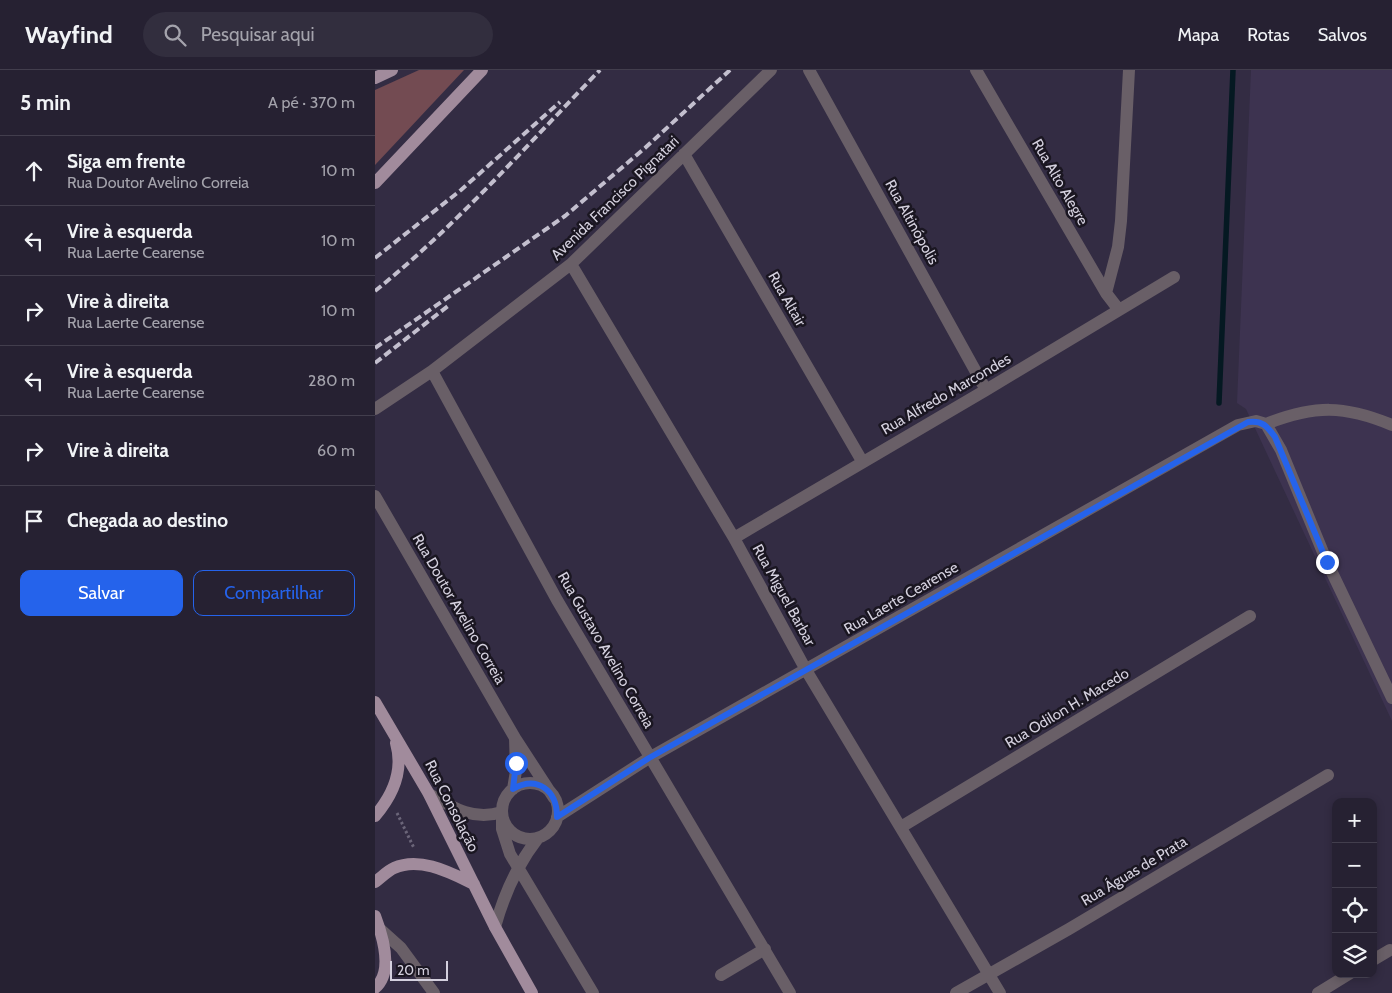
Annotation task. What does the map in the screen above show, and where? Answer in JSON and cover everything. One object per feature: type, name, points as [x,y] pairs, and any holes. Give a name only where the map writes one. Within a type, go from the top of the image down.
[{"type":"main road","points":[[375,78],[393,70]]},
{"type":"main road","points":[[375,183],[482,70]]},
{"type":"main road","name":"Rua Consolação","points":[[375,702],[429,794],[495,927],[532,993]]},
{"type":"main road","points":[[375,816],[389,796],[397,779],[399,756],[383,713]]},
{"type":"main road","points":[[375,882],[394,868],[422,865],[449,872],[474,884]]},
{"type":"main road","points":[[375,916],[381,930],[385,958],[385,974],[375,988]]},
{"type":"street","name":"Avenida Francisco Pignatari","points":[[375,409],[432,371],[571,264],[771,70]]},
{"type":"street","name":"Rua Altinópolis","points":[[809,70],[986,390]]},
{"type":"street","name":"Rua Alto Alegre","points":[[976,70],[1106,293],[1119,310]]},
{"type":"street","points":[[1106,293],[1118,248],[1121,221],[1129,70]]},
{"type":"street","name":"Rua Altair","points":[[684,154],[862,461]]},
{"type":"street","name":"Rua Miguel Barbar","points":[[571,264],[734,538],[807,670],[999,993]]},
{"type":"street","name":"Rua Alfredo Marcondes","points":[[734,538],[1175,277]]},
{"type":"street","name":"Rua Gustavo Avelino Correia","points":[[432,371],[557,600],[790,993]]},
{"type":"street","name":"Rua Laerte Cearense","points":[[495,927],[517,867],[538,838],[547,833],[557,817],[649,758],[1238,425],[1256,420],[1266,424],[1302,412],[1346,410],[1392,425]]},
{"type":"street","points":[[1266,424],[1275,437],[1327,562],[1392,698]]},
{"type":"street","name":"Rua Doutor Avelino Correia","points":[[375,496],[515,738],[554,798]]},
{"type":"street","name":"Rua Odilon H. Macedo","points":[[901,827],[1250,616]]},
{"type":"street","name":"Rua Doutor Avelino Correia","points":[[513,789],[516,771],[515,738]]},
{"type":"street","name":"Rua Águas de Prata","points":[[956,993],[1069,929],[1328,775]]},
{"type":"street","points":[[557,817],[554,798],[549,790],[531,783],[521,784],[506,796],[502,814],[503,835],[517,867],[593,993]]},
{"type":"street","points":[[429,794],[454,808],[472,814],[502,814]]},
{"type":"street","points":[[502,814],[511,832],[529,839],[538,838]]},
{"type":"street","points":[[381,930],[401,948],[434,993]]},
{"type":"street","points":[[721,975],[765,949]]},
{"type":"street","points":[[1377,958],[1390,950]]},
{"type":"street","points":[[1319,993],[1343,978]]},
{"type":"path","points":[[389,796],[422,865]]},
{"type":"shaded area","points":[[419,70],[464,70],[375,165],[375,90]]},
{"type":"shaded area","points":[[1251,70],[1392,70],[1392,721],[1246,409],[1237,403]]},
{"type":"waterway","points":[[1219,403],[1233,70]]},
{"type":"railway","points":[[375,291],[463,212],[600,70]]},
{"type":"railway","points":[[375,348],[565,216],[645,148],[730,70]]},
{"type":"railway","points":[[375,258],[461,190],[560,102]]},
{"type":"railway","points":[[375,363],[448,306]]},
{"type":"route","points":[[516,763],[513,789],[521,784],[531,783],[549,790],[557,807],[557,817],[649,758],[1238,425],[1256,420],[1266,424],[1275,437],[1327,562]]}]
